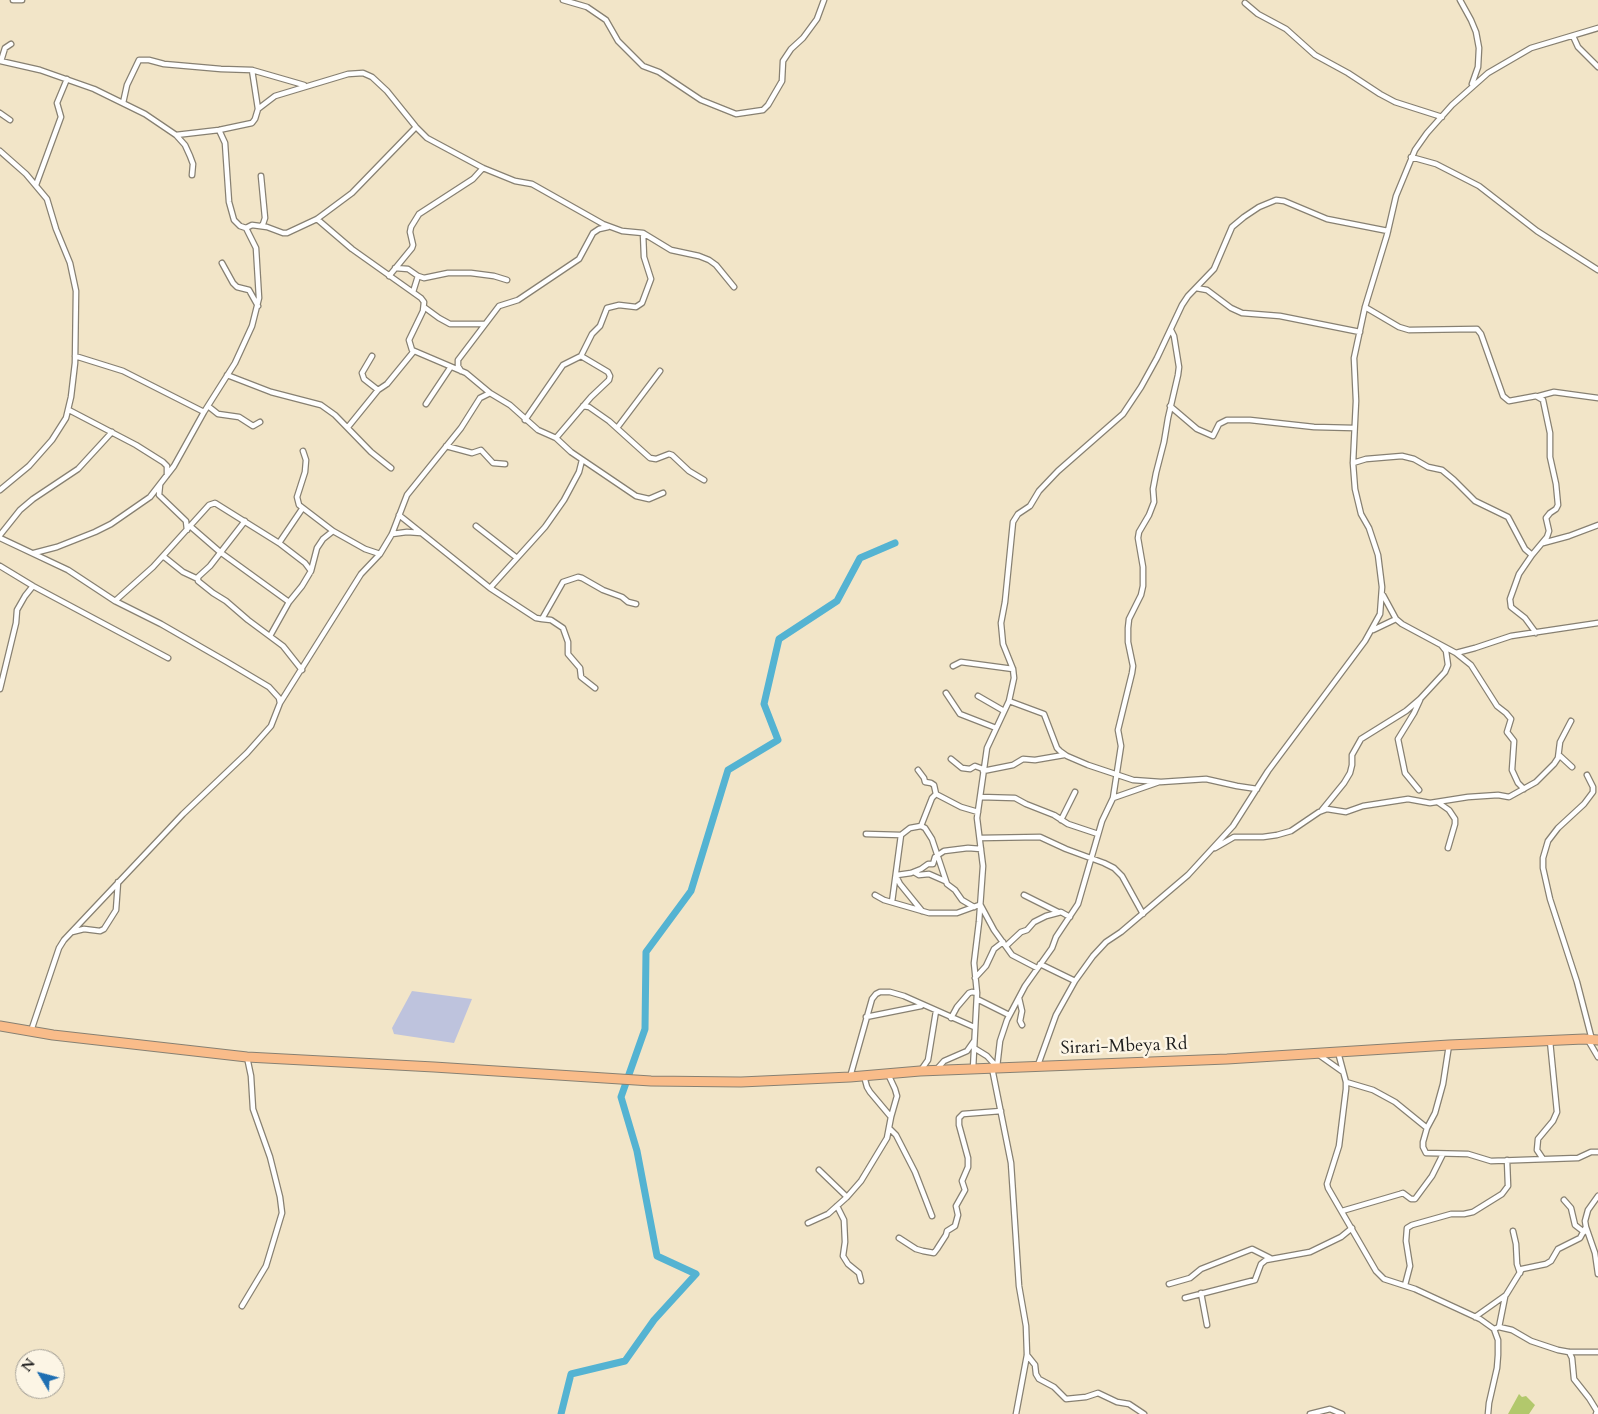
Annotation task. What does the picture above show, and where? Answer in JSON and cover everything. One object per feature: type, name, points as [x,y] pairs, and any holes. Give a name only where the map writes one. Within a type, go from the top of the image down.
[{"type":"highway","name":"Sirari-Mbeya Rd","points":[[0,1026],[247,1057],[651,1081],[740,1082],[973,1068],[1227,1059],[1449,1045],[1592,1040]]},
{"type":"street","points":[[13,0],[22,0]]},
{"type":"street","points":[[563,0],[587,7],[606,20],[618,41],[643,66],[660,72],[701,100],[736,114],[763,110],[768,105],[782,81],[783,61],[817,19],[824,0]]},
{"type":"street","points":[[1460,0],[1476,32],[1479,48],[1478,67],[1472,86]]},
{"type":"street","points":[[1245,3],[1258,14],[1286,29],[1315,55],[1348,73],[1380,94],[1395,102],[1442,117]]},
{"type":"street","points":[[1038,1065],[1056,1015],[1092,956],[1188,875],[1233,826],[1296,733],[1371,631],[1380,614],[1382,594],[1378,555],[1356,498],[1353,462],[1356,401],[1354,358],[1365,307],[1388,231],[1396,196],[1412,156],[1427,133],[1472,86],[1488,73],[1531,48],[1598,28]]},
{"type":"street","points":[[1573,36],[1578,47],[1598,67]]},
{"type":"street","points":[[11,44],[5,48],[0,61],[31,67],[94,89],[145,114],[176,135],[185,145],[190,156],[193,164],[192,176]]},
{"type":"street","points":[[123,103],[127,85],[139,60],[164,64],[252,70],[306,86]]},
{"type":"street","points":[[176,135],[220,130],[252,123],[258,109],[252,70]]},
{"type":"street","points":[[258,109],[275,96],[348,74],[363,72],[372,76],[387,91],[427,138],[483,168],[515,181],[532,184],[571,205],[590,218],[622,231],[644,233],[671,250],[710,260],[734,287]]},
{"type":"street","points":[[36,186],[61,117],[57,104],[67,79]]},
{"type":"street","points":[[0,112],[10,120]]},
{"type":"street","points":[[220,130],[225,143],[229,202],[236,224],[246,228],[261,226],[272,228],[283,234],[317,219],[352,193],[416,127]]},
{"type":"street","points":[[0,151],[26,174],[49,204],[52,219],[75,279],[76,291],[75,356],[69,410],[62,425],[34,460],[0,490]]},
{"type":"street","points":[[1412,156],[1443,167],[1479,186],[1538,231],[1598,270]]},
{"type":"street","points":[[389,276],[412,248],[411,227],[419,214],[473,179],[483,168]]},
{"type":"street","points":[[261,176],[265,218],[261,226]]},
{"type":"street","points":[[973,1068],[974,1027],[978,993],[974,963],[983,866],[977,825],[987,748],[1009,700],[1014,678],[1013,669],[1004,647],[1001,623],[1005,602],[1012,522],[1018,514],[1032,503],[1039,491],[1058,471],[1123,414],[1141,387],[1172,330],[1182,305],[1214,269],[1232,227],[1244,217],[1273,200],[1284,201],[1327,219],[1388,231]]},
{"type":"street","points":[[317,219],[352,249],[422,298],[424,307],[419,322],[409,340],[410,347],[414,351],[437,360],[450,368],[461,371],[490,393],[510,405],[525,420],[546,434],[556,438],[582,460],[636,496],[649,499],[664,493]]},
{"type":"street","points":[[461,371],[458,366],[458,360],[500,306],[518,300],[579,259],[593,233],[609,226]]},
{"type":"street","points":[[33,553],[57,547],[112,524],[150,496],[174,466],[204,412],[235,363],[252,326],[260,298],[256,248],[246,228]]},
{"type":"street","points":[[525,420],[563,365],[581,356],[592,334],[600,326],[607,308],[619,304],[636,307],[642,303],[651,279],[644,257],[644,233]]},
{"type":"street","points":[[222,263],[236,286],[250,290],[258,306]]},
{"type":"street","points":[[395,268],[408,269],[424,278],[452,273],[471,273],[507,280]]},
{"type":"street","points":[[413,292],[418,276]]},
{"type":"street","points":[[250,290],[258,285]]},
{"type":"street","points":[[1196,288],[1207,290],[1231,308],[1242,313],[1280,316],[1360,332]]},
{"type":"street","points":[[424,307],[450,324],[485,324]]},
{"type":"street","points":[[1365,307],[1399,327],[1409,330],[1477,328],[1481,334],[1503,396],[1509,401],[1554,392],[1598,398]]},
{"type":"street","points":[[1016,1414],[1027,1354],[1026,1326],[1020,1293],[1016,1251],[1011,1163],[995,1068],[1000,1041],[1009,1016],[1078,904],[1098,834],[1113,798],[1121,746],[1118,730],[1133,666],[1128,642],[1129,619],[1141,595],[1143,586],[1143,567],[1138,538],[1139,532],[1154,502],[1154,480],[1164,442],[1170,406],[1175,393],[1179,367],[1172,330]]},
{"type":"street","points":[[348,427],[378,390],[387,384],[414,351]]},
{"type":"street","points":[[75,356],[123,371],[204,412]]},
{"type":"street","points":[[372,356],[362,373],[364,379],[378,390]]},
{"type":"street","points":[[556,438],[583,406],[606,384],[610,376],[608,372],[581,356]]},
{"type":"street","points":[[426,404],[450,368]]},
{"type":"street","points":[[617,428],[660,371]]},
{"type":"street","points":[[227,375],[271,392],[318,404],[335,415],[391,468]]},
{"type":"street","points":[[480,385],[480,398]]},
{"type":"street","points":[[31,1031],[59,948],[118,882],[183,814],[232,768],[274,722],[280,704],[361,574],[380,554],[392,534],[407,495],[461,428],[480,398],[490,393]]},
{"type":"street","points":[[1536,633],[1525,618],[1511,607],[1510,599],[1519,574],[1549,531],[1546,518],[1557,507],[1558,502],[1550,457],[1550,433],[1547,412],[1544,400],[1539,396]]},
{"type":"street","points":[[208,406],[218,414],[239,418],[253,426],[260,422]]},
{"type":"street","points":[[583,406],[592,409],[617,428],[650,458],[656,459],[669,454],[672,455],[689,471],[704,480]]},
{"type":"street","points":[[1170,406],[1197,429],[1213,436],[1219,424],[1227,420],[1250,420],[1314,427],[1354,428]]},
{"type":"street","points":[[69,410],[112,432],[163,462],[167,466],[167,475]]},
{"type":"street","points":[[112,432],[78,470],[33,498],[20,510],[0,536],[68,570],[116,601],[160,624],[269,687],[279,698],[280,704]]},
{"type":"street","points":[[446,446],[472,454],[481,450],[493,463],[505,464]]},
{"type":"street","points":[[303,451],[306,460],[305,472],[297,497],[299,505],[333,531],[365,549],[380,554]]},
{"type":"street","points":[[1353,462],[1402,456],[1411,457],[1425,466],[1442,470],[1475,501],[1507,516],[1525,549],[1532,555]]},
{"type":"street","points":[[490,588],[545,527],[564,500],[579,472],[582,460]]},
{"type":"street","points":[[160,484],[160,495],[186,522],[189,528],[289,602]]},
{"type":"street","points":[[150,496],[160,495]]},
{"type":"street","points":[[116,601],[146,575],[209,505],[215,503],[279,543],[305,563],[311,571]]},
{"type":"street","points":[[279,543],[302,508]]},
{"type":"street","points":[[399,516],[490,588],[536,618],[551,620],[563,628],[568,642],[568,654],[580,668],[581,678],[595,688]]},
{"type":"street","points":[[186,522],[195,520]]},
{"type":"street","points":[[198,579],[246,521]]},
{"type":"street","points":[[1542,543],[1569,536],[1598,525]]},
{"type":"street","points":[[476,526],[517,558]]},
{"type":"street","points":[[270,636],[289,602],[311,571],[317,548],[323,539],[333,531]]},
{"type":"street","points":[[392,534],[421,533]]},
{"type":"street","points":[[163,556],[183,572],[198,579],[200,583],[270,636],[289,653],[302,670]]},
{"type":"street","points":[[0,566],[33,586],[168,658]]},
{"type":"street","points":[[542,619],[563,582],[578,577],[628,602],[636,604]]},
{"type":"street","points":[[0,689],[16,623],[16,610],[24,596],[33,586]]},
{"type":"street","points":[[1382,594],[1396,619],[1456,653],[1471,664],[1497,706],[1506,712],[1511,719],[1507,732],[1514,741],[1512,770],[1518,783],[1524,789]]},
{"type":"street","points":[[1371,631],[1396,619]]},
{"type":"street","points":[[1456,653],[1505,638],[1598,623]]},
{"type":"street","points":[[1209,851],[1234,837],[1263,837],[1291,831],[1322,810],[1350,773],[1352,755],[1361,739],[1406,711],[1420,699],[1447,668],[1447,654],[1442,645]]},
{"type":"street","points":[[952,666],[964,663],[1013,669]]},
{"type":"street","points":[[946,694],[960,714],[996,728]]},
{"type":"street","points":[[978,696],[1004,711]]},
{"type":"street","points":[[1419,790],[1405,772],[1398,739],[1420,699]]},
{"type":"street","points":[[1009,700],[1044,714],[1057,748],[1064,755],[1074,760],[1134,780],[1161,782],[1206,779],[1257,789]]},
{"type":"street","points":[[1322,810],[1329,809],[1346,812],[1363,806],[1408,799],[1438,803],[1479,796],[1501,795],[1507,798],[1541,778],[1557,760],[1560,742],[1571,721]]},
{"type":"street","points":[[1558,754],[1572,767]]},
{"type":"street","points":[[951,759],[962,768],[975,766],[983,770],[1013,765],[1026,758],[1035,760],[1064,755]]},
{"type":"street","points":[[918,770],[925,782],[931,783],[934,786],[936,794],[926,811],[921,826]]},
{"type":"street","points":[[1587,775],[1593,787],[1592,793],[1584,804],[1558,828],[1548,841],[1543,858],[1543,868],[1550,899],[1577,982],[1598,1057]]},
{"type":"street","points":[[1113,798],[1161,782]]},
{"type":"street","points":[[1061,820],[1075,792]]},
{"type":"street","points":[[936,794],[961,807],[978,812]]},
{"type":"street","points":[[980,797],[1015,798],[1061,820],[1098,834]]},
{"type":"street","points":[[1438,803],[1450,810],[1455,819],[1448,848]]},
{"type":"street","points":[[866,834],[901,835],[910,828],[921,826],[925,828],[932,840],[946,881],[960,898],[978,905],[987,915],[994,930],[1012,954],[1075,981]]},
{"type":"street","points":[[892,902],[901,835]]},
{"type":"street","points":[[980,838],[1040,838],[1111,866],[1120,873],[1143,914]]},
{"type":"street","points":[[896,875],[914,872],[928,864],[933,864],[937,855],[944,852],[960,848],[981,849]]},
{"type":"street","points":[[914,872],[919,875],[934,876],[946,881]]},
{"type":"street","points":[[896,875],[900,884],[922,912]]},
{"type":"street","points":[[71,933],[84,929],[100,931],[104,929],[116,910],[118,882]]},
{"type":"street","points":[[875,895],[892,902],[913,907],[922,912],[957,913],[978,905]]},
{"type":"street","points":[[1024,896],[1030,897],[1040,904],[1070,917]]},
{"type":"street","points":[[1040,904],[1046,916]]},
{"type":"street","points":[[975,978],[986,966],[994,949],[1027,930],[1034,922],[1058,912]]},
{"type":"street","points":[[850,1076],[872,999],[880,992],[890,992],[904,996],[922,1006],[974,1027]]},
{"type":"street","points":[[951,1018],[969,993],[978,993]]},
{"type":"street","points":[[1019,998],[1022,1011],[1020,1021],[1022,1025]]},
{"type":"street","points":[[977,1000],[1009,1016]]},
{"type":"street","points":[[866,1017],[922,1006]]},
{"type":"street","points":[[920,1071],[928,1060],[936,1011]]},
{"type":"street","points":[[935,1070],[944,1062],[967,1051],[974,1041]]},
{"type":"street","points":[[1544,1160],[1538,1153],[1537,1144],[1540,1136],[1553,1121],[1557,1112],[1550,1041]]},
{"type":"street","points":[[1449,1045],[1443,1084],[1432,1121],[1427,1128],[1423,1146],[1426,1153],[1468,1154],[1487,1161],[1578,1158],[1591,1152],[1598,1152]]},
{"type":"street","points":[[974,1048],[987,1056],[995,1068]]},
{"type":"street","points":[[1338,1052],[1346,1082],[1339,1146],[1327,1184],[1376,1271],[1390,1282],[1405,1285],[1496,1328],[1512,1330],[1531,1341],[1569,1352],[1598,1352]]},
{"type":"street","points":[[1317,1053],[1342,1072]]},
{"type":"street","points":[[242,1306],[266,1266],[282,1213],[270,1157],[253,1109],[251,1076],[247,1057]]},
{"type":"street","points":[[808,1223],[828,1214],[862,1181],[887,1138],[897,1096],[887,1073]]},
{"type":"street","points":[[864,1074],[866,1087],[891,1117]]},
{"type":"street","points":[[1346,1082],[1373,1090],[1395,1102],[1427,1128]]},
{"type":"street","points":[[899,1238],[916,1249],[934,1253],[937,1250],[947,1231],[955,1226],[958,1215],[956,1206],[965,1190],[962,1181],[968,1166],[968,1158],[958,1125],[959,1118],[963,1114],[1001,1111]]},
{"type":"street","points":[[890,1129],[896,1135],[915,1172],[932,1216]]},
{"type":"street","points":[[1342,1211],[1400,1194],[1415,1199],[1432,1176],[1443,1154]]},
{"type":"street","points":[[1405,1285],[1410,1266],[1406,1241],[1407,1228],[1451,1214],[1472,1212],[1502,1194],[1508,1186],[1507,1160]]},
{"type":"street","points":[[819,1170],[847,1197]]},
{"type":"street","points":[[1598,1196],[1588,1210],[1585,1221],[1585,1230],[1595,1254],[1598,1274]]},
{"type":"street","points":[[1564,1200],[1571,1208],[1575,1225],[1585,1230]]},
{"type":"street","points":[[837,1206],[844,1220],[845,1242],[843,1256],[848,1264],[859,1273],[861,1281]]},
{"type":"street","points":[[1185,1298],[1256,1280],[1262,1262],[1310,1252],[1341,1237],[1352,1228]]},
{"type":"street","points":[[1488,1414],[1497,1368],[1498,1340],[1496,1328],[1506,1295],[1524,1268],[1546,1264],[1551,1261],[1558,1249],[1575,1242],[1585,1230]]},
{"type":"street","points":[[1513,1231],[1520,1273]]},
{"type":"street","points":[[1169,1284],[1190,1278],[1200,1269],[1252,1250],[1271,1259]]},
{"type":"street","points":[[1201,1293],[1207,1325]]},
{"type":"street","points":[[1475,1317],[1506,1295]]},
{"type":"street","points":[[1569,1352],[1572,1358],[1574,1379],[1589,1398],[1596,1414]]},
{"type":"street","points":[[1027,1354],[1035,1365],[1039,1378],[1054,1387],[1066,1399],[1086,1397],[1098,1393],[1117,1402],[1128,1404],[1144,1414]]},
{"type":"street","points":[[1310,1414],[1330,1409],[1342,1414]]},
{"type":"shaded area","points":[[412,991],[472,999],[454,1043],[394,1034],[392,1028]]},
{"type":"green space","points":[[1519,1394],[1522,1397],[1526,1396],[1535,1405],[1529,1414],[1508,1414]]},
{"type":"waterway","points":[[561,1414],[571,1374],[625,1361],[654,1320],[696,1274],[657,1256],[637,1151],[621,1097],[645,1029],[646,952],[691,891],[728,770],[778,740],[764,704],[779,639],[837,601],[860,558],[895,543]]}]
